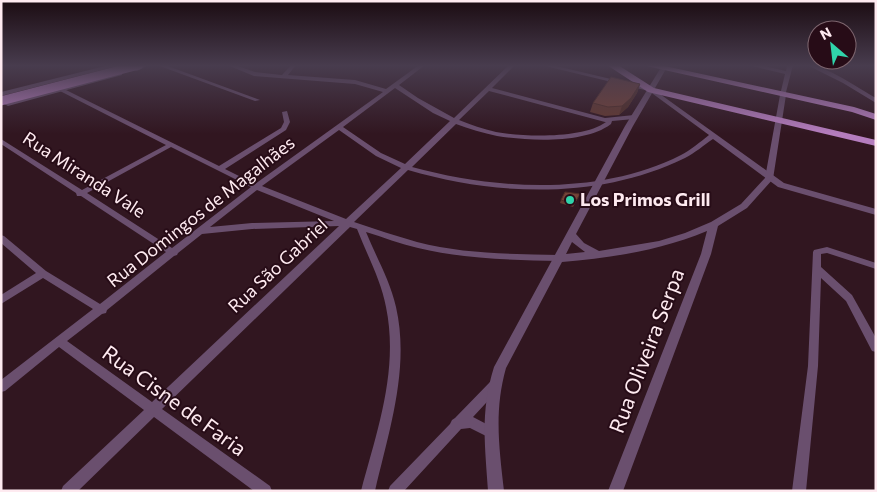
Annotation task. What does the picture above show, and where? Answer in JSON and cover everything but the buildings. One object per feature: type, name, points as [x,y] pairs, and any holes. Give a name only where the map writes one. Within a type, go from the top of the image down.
[{"type":"main road","points":[[1,97],[40,88]]},
{"type":"main road","points":[[656,88],[780,122],[876,143]]},
{"type":"main road","points":[[753,88],[854,110],[876,117]]},
{"type":"street","points":[[1,97],[34,88]]},
{"type":"street","points":[[1,105],[68,88]]},
{"type":"street","points":[[223,88],[256,100]]},
{"type":"street","points":[[376,88],[387,91]]},
{"type":"street","name":"Rua Domingos de Magalhães","points":[[1,387],[174,254],[256,187],[392,88]]},
{"type":"street","points":[[400,88],[428,109],[452,122],[490,133],[531,138],[580,134],[608,122],[634,117]]},
{"type":"street","points":[[496,491],[490,432],[490,401],[494,386],[510,347],[629,126],[652,88]]},
{"type":"street","points":[[654,88],[769,179],[794,191],[876,212]]},
{"type":"street","points":[[62,90],[256,187],[347,223],[442,250],[498,257],[559,258],[598,256],[659,244],[714,224],[744,206],[769,179],[785,88]]},
{"type":"street","points":[[854,88],[876,101]]},
{"type":"street","points":[[489,89],[629,126]]},
{"type":"street","name":"Rua São Gabriel","points":[[68,491],[150,409],[489,89]]},
{"type":"street","points":[[219,169],[284,129],[288,122],[285,112]]},
{"type":"street","points":[[338,126],[372,150],[405,167],[443,178],[533,188],[599,182],[643,172],[679,159],[697,149],[714,135]]},
{"type":"street","name":"Rua Miranda Vale","points":[[1,140],[80,194],[174,254]]},
{"type":"street","points":[[80,194],[170,145]]},
{"type":"street","points":[[202,231],[252,226],[347,223]]},
{"type":"street","name":"Rua Oliveira Serpa","points":[[614,491],[706,254],[714,224]]},
{"type":"street","points":[[360,227],[391,307],[395,344],[392,390],[368,491]]},
{"type":"street","points":[[572,234],[580,245],[598,256]]},
{"type":"street","points":[[1,238],[44,273],[102,310]]},
{"type":"street","points":[[799,491],[813,366],[816,257],[821,250],[827,250],[876,266]]},
{"type":"street","points":[[817,269],[849,298],[876,348]]},
{"type":"street","points":[[1,300],[44,273]]},
{"type":"street","name":"Rua Cisne de Faria","points":[[60,342],[264,491]]},
{"type":"street","points":[[395,491],[456,424],[494,386]]},
{"type":"street","points":[[456,424],[471,422],[490,432]]},
{"type":"place","name":"Los Primos Grill","points":[[570,200]]}]
